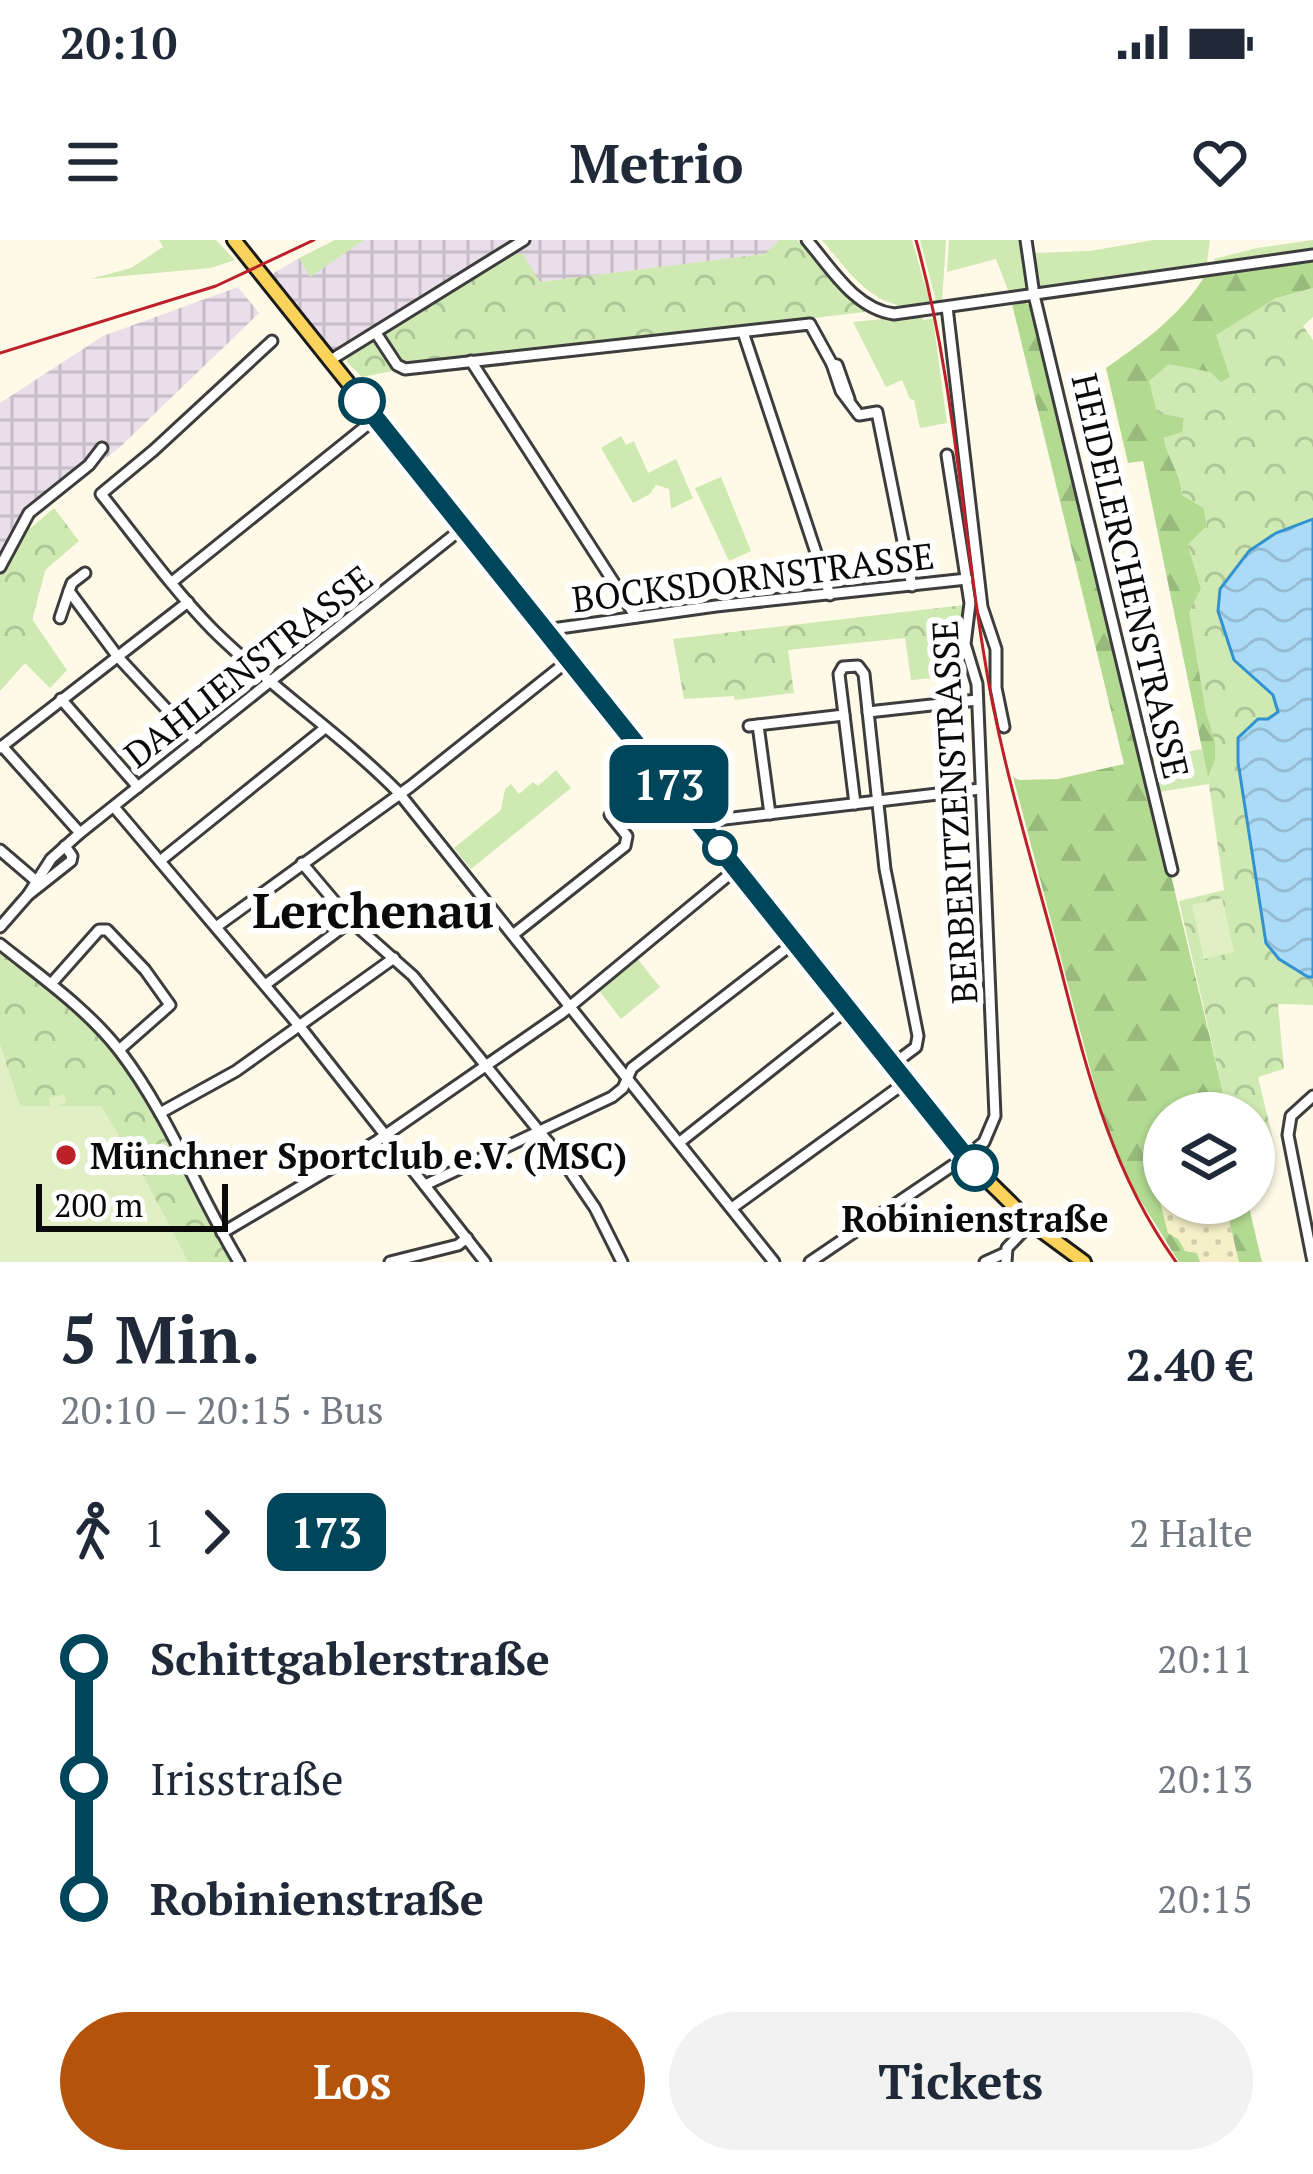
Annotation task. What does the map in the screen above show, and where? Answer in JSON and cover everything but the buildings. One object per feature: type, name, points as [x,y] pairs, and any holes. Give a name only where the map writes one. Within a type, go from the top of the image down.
[{"type":"main road","points":[[234,240],[965,1156],[1030,1223],[1084,1262]]},
{"type":"street","points":[[329,361],[524,240]]},
{"type":"street","points":[[807,240],[853,294],[873,309],[894,314],[1313,255]]},
{"type":"street","name":"HEIDELERCHENSTRASSE","points":[[1026,240],[1034,296],[1172,870]]},
{"type":"street","name":"BERBERITZENSTRASSE","points":[[946,307],[976,564],[982,607],[996,650],[996,688],[1004,728]]},
{"type":"street","points":[[376,333],[400,368],[814,327],[841,391],[859,415],[877,411],[912,586]]},
{"type":"street","points":[[743,332],[830,595]]},
{"type":"street","points":[[272,341],[101,494],[188,602],[270,683],[368,761],[400,793],[774,1262]]},
{"type":"street","points":[[471,361],[636,617]]},
{"type":"street","points":[[172,582],[376,418]]},
{"type":"street","points":[[0,567],[28,513],[89,466],[102,448]]},
{"type":"street","name":"BERBERITZENSTRASSE","points":[[947,455],[970,603],[964,634],[977,684],[995,1116],[984,1142],[965,1156]]},
{"type":"street","name":"DAHLIENSTRASSE","points":[[28,895],[35,880],[80,833],[464,527]]},
{"type":"street","points":[[60,618],[71,583],[85,573]]},
{"type":"street","name":"BOCKSDORNSTRASSE","points":[[545,630],[967,579]]},
{"type":"street","points":[[69,591],[118,657],[196,741]]},
{"type":"street","points":[[80,833],[1,747],[188,602]]},
{"type":"street","points":[[216,927],[400,793],[569,660]]},
{"type":"street","points":[[855,804],[838,674],[843,667],[862,668],[887,886],[918,1036],[916,1047],[892,1065]]},
{"type":"street","points":[[61,699],[138,787]]},
{"type":"street","points":[[868,712],[977,700]]},
{"type":"street","points":[[770,814],[753,726],[844,715]]},
{"type":"street","points":[[160,861],[326,728]]},
{"type":"street","points":[[699,822],[980,789]]},
{"type":"street","points":[[113,807],[301,1028],[485,1262]]},
{"type":"street","points":[[514,934],[625,846],[627,836],[610,815]]},
{"type":"street","name":"DAHLIENSTRASSE","points":[[0,927],[28,895],[73,859],[65,846]]},
{"type":"street","points":[[0,850],[35,880]]},
{"type":"street","points":[[302,863],[351,920],[394,958],[539,1130],[578,1180],[622,1262]]},
{"type":"street","points":[[222,1233],[386,1134],[486,1065],[570,1005],[736,869]]},
{"type":"street","points":[[265,985],[351,920]]},
{"type":"street","points":[[51,984],[99,930],[107,930],[170,1005],[118,1050]]},
{"type":"street","points":[[425,1185],[612,1096],[632,1068],[795,942]]},
{"type":"street","points":[[0,944],[84,1012],[118,1050],[180,1145],[239,1262]]},
{"type":"street","points":[[160,1112],[301,1028],[394,958]]},
{"type":"street","points":[[680,1142],[848,1010]]},
{"type":"street","points":[[733,1208],[906,1082]]},
{"type":"street","points":[[1313,1096],[1292,1116],[1288,1136],[1313,1262]]},
{"type":"street","points":[[810,1262],[965,1156]]},
{"type":"street","points":[[985,1262],[1006,1257],[1030,1223]]},
{"type":"street","points":[[390,1262],[458,1245],[467,1238]]},
{"type":"shaded area","points":[[364,240],[779,240],[766,254],[540,282],[512,254],[347,357],[330,361],[264,279],[299,258],[311,276]]},
{"type":"shaded area","points":[[238,287],[259,313],[119,448],[41,507],[0,576],[0,403],[103,336]]},
{"type":"shaded area","points":[[1166,1224],[1230,1224],[1239,1262],[1200,1262],[1197,1253],[1185,1251]]},
{"type":"green space","points":[[159,240],[216,240],[235,260],[211,268],[90,279],[131,268],[163,247]]},
{"type":"green space","points":[[335,240],[364,240],[310,277],[299,258]]},
{"type":"green space","points":[[779,240],[797,240],[865,312],[434,363],[362,377],[347,362],[347,357],[512,254],[523,254],[540,282],[765,254]]},
{"type":"green space","points":[[822,240],[912,240],[931,306],[912,307],[881,299],[856,280]]},
{"type":"green space","points":[[920,240],[946,240],[942,304],[937,305]]},
{"type":"green space","points":[[949,240],[1022,240],[1028,292],[1010,295],[996,259],[947,272]]},
{"type":"green space","points":[[1153,240],[1210,240],[1207,263],[1036,290],[1032,253],[1090,251]]},
{"type":"green space","points":[[1313,240],[1313,250],[1217,265],[1214,259],[1257,248]]},
{"type":"green space","points":[[1313,260],[1313,288],[1274,299],[1231,377],[1184,418],[1183,432],[1164,438],[1182,495],[1204,508],[1207,526],[1188,545],[1201,588],[1202,682],[1215,741],[1215,761],[1208,778],[1143,461],[1128,463],[1106,368],[1174,314],[1206,274]]},
{"type":"green space","points":[[1313,288],[1313,317],[1303,326],[1313,340],[1313,1005],[1278,1004],[1284,1069],[1258,1077],[1262,1092],[1223,1092],[1179,901],[1224,890],[1208,778],[1215,761],[1215,741],[1189,613],[1201,588],[1188,545],[1207,526],[1204,508],[1182,495],[1164,438],[1182,432],[1184,418],[1157,413],[1149,381],[1169,364],[1210,372],[1221,382],[1230,377],[1216,335],[1274,299]]},
{"type":"green space","points":[[1022,301],[1035,308],[1223,1092],[1143,1092],[1143,1204],[1105,1125],[1013,777],[1058,779],[1124,764],[1012,304]]},
{"type":"green space","points":[[922,315],[923,320],[933,319],[947,423],[920,428],[914,400],[902,380],[886,387],[853,322]]},
{"type":"green space","points":[[621,436],[626,445],[634,441],[648,473],[676,459],[693,498],[671,509],[669,489],[656,485],[633,503],[601,448]]},
{"type":"green space","points":[[721,477],[751,551],[729,561],[695,488]]},
{"type":"green space","points":[[54,508],[79,541],[44,571],[30,629],[43,643],[0,691],[0,576],[27,526],[31,528]]},
{"type":"green space","points":[[46,568],[32,619],[67,670],[50,688],[26,664],[20,665],[0,617]]},
{"type":"green space","points":[[972,604],[965,633],[973,674],[911,680],[905,638],[788,650],[794,693],[735,700],[734,696],[684,699],[673,639]]},
{"type":"green space","points":[[1202,749],[1209,784],[1153,793],[1146,760]]},
{"type":"green space","points":[[556,770],[571,788],[471,869],[454,848],[501,810],[505,789],[511,784],[519,794],[533,782],[538,786]]},
{"type":"green space","points":[[1222,898],[1234,952],[1204,959],[1192,905]]},
{"type":"green space","points":[[0,948],[86,1019],[130,1070],[164,1123],[236,1262],[188,1262],[139,1168],[20,1107],[0,1045]]},
{"type":"green space","points":[[636,957],[660,987],[621,1019],[597,988]]},
{"type":"green space","name":"Münchner Sportclub e.V. (MSC)","points":[[0,1045],[20,1106],[50,1106],[49,1098],[64,1094],[66,1102],[57,1106],[101,1106],[188,1262],[0,1262]]},
{"type":"green space","points":[[1155,1224],[1166,1224],[1168,1233],[1185,1251],[1197,1253],[1200,1262],[1179,1262]]},
{"type":"green space","points":[[1230,1224],[1253,1224],[1262,1262],[1239,1262]]},
{"type":"water","points":[[1313,519],[1313,977],[1308,977],[1279,959],[1266,943],[1238,762],[1238,738],[1258,719],[1278,712],[1273,695],[1234,660],[1218,611],[1220,589],[1249,551],[1276,533]]},
{"type":"railway","points":[[0,353],[216,286],[314,240]]},
{"type":"railway","points":[[916,240],[939,343],[984,655],[1008,772],[1104,1120],[1134,1193],[1176,1262]]},
{"type":"bus line","name":"173","points":[[362,401],[975,1168]]},
{"type":"place","name":"Münchner Sportclub e.V. (MSC)","points":[[66,1155]]},
{"type":"place","name":"Robinienstraße","points":[[975,1168]]},
{"type":"district","name":"Lerchenau","points":[[373,910]]}]
